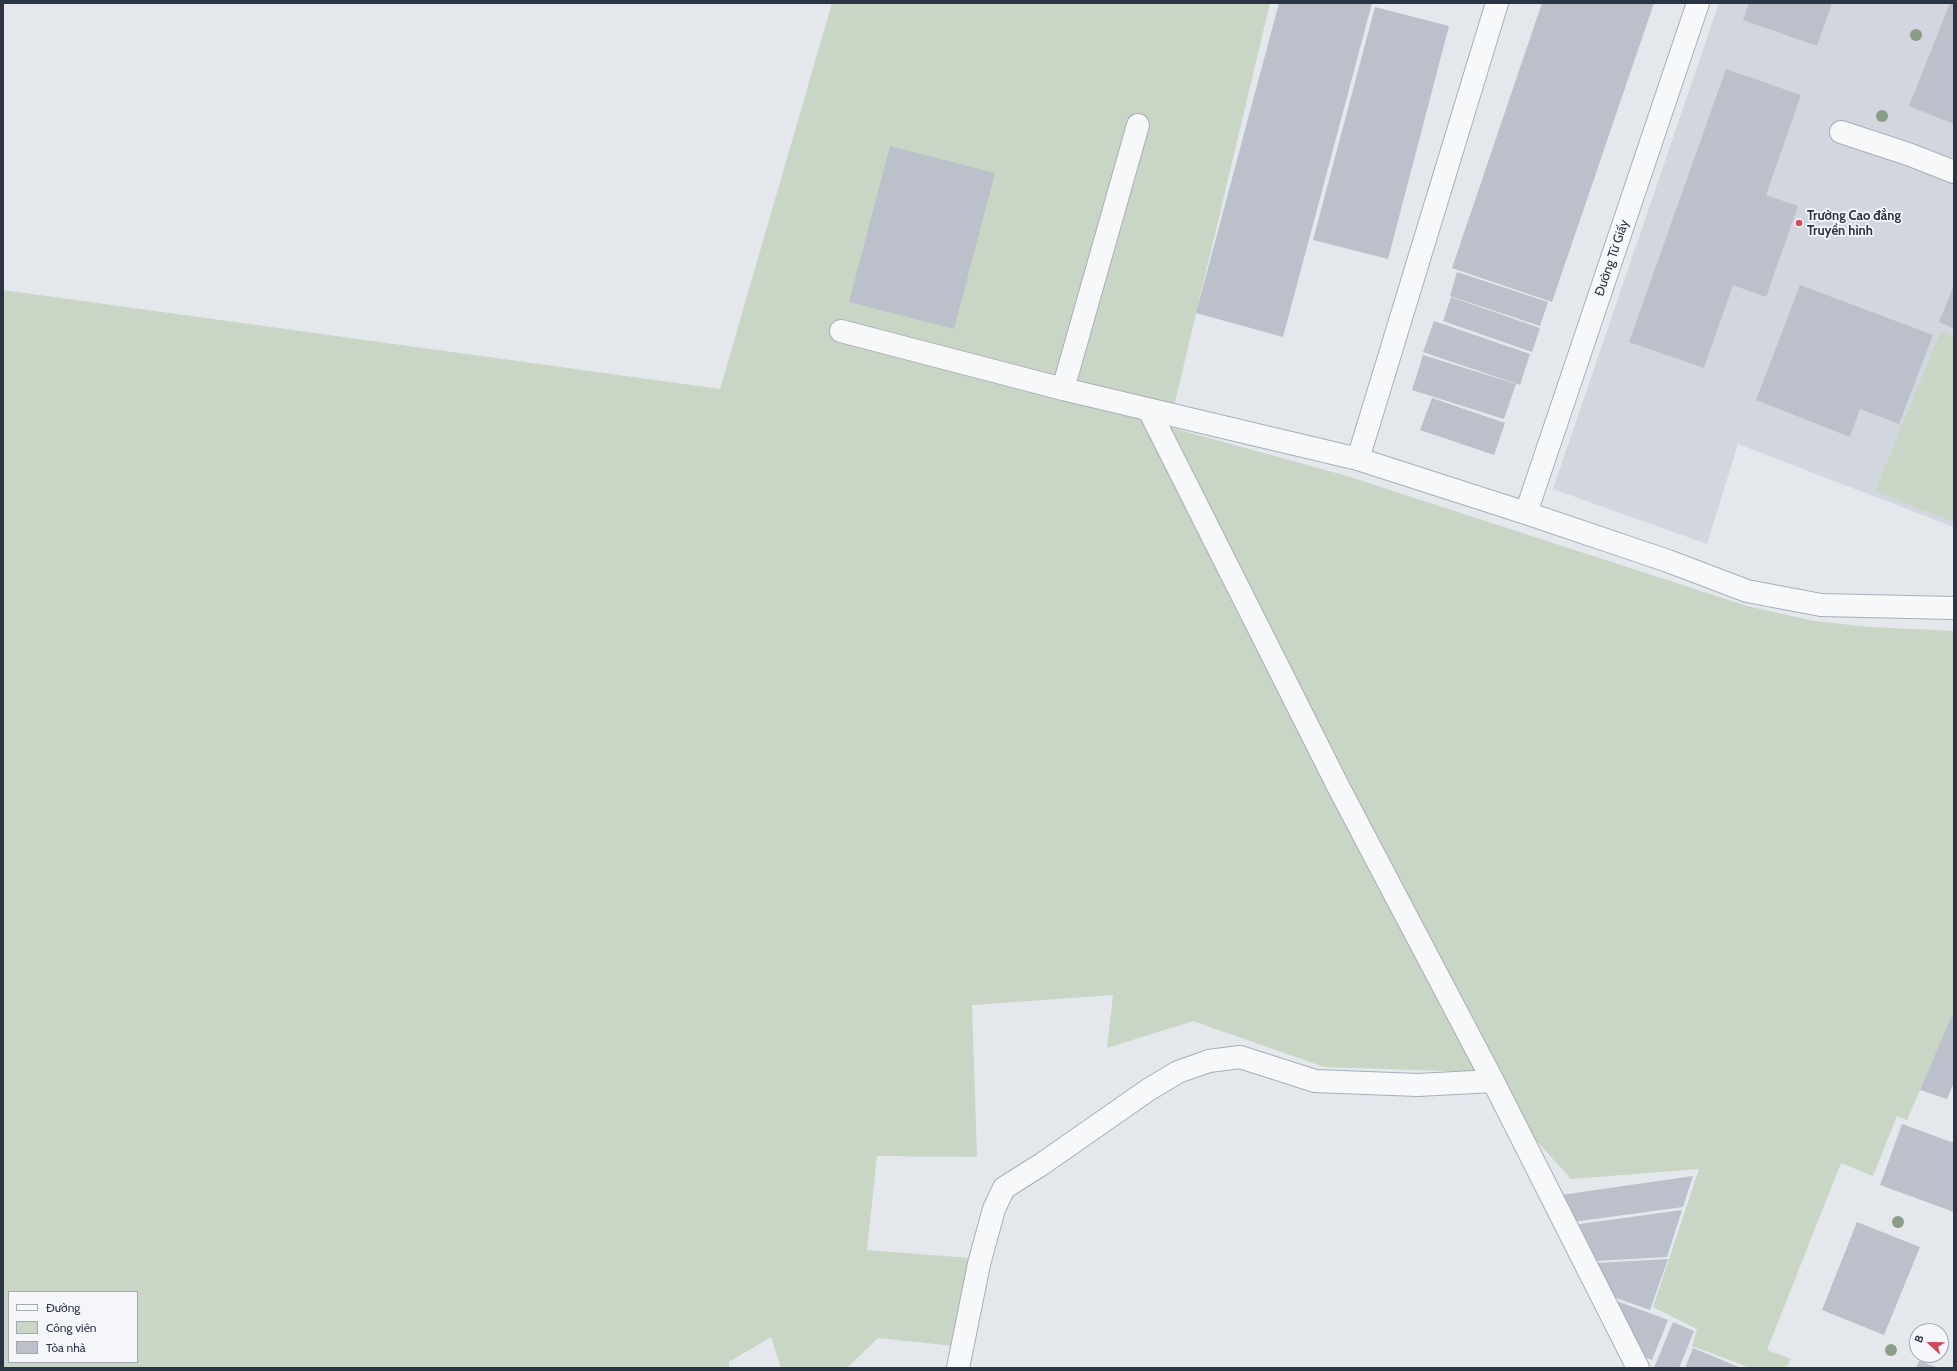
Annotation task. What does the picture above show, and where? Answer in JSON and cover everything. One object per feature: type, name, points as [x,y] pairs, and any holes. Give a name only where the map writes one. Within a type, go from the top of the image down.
[{"type":"street","points":[[1358,459],[1497,3]]},
{"type":"street","name":"Đường Từ Giấy","points":[[1526,513],[1698,3]]},
{"type":"street","points":[[1063,389],[1138,125]]},
{"type":"street","points":[[1841,132],[1908,154],[1954,172]]},
{"type":"street","points":[[841,331],[1063,389],[1358,459],[1526,513],[1747,591],[1821,605],[1954,608]]},
{"type":"street","points":[[1149,410],[1340,790],[1493,1081],[1638,1368]]},
{"type":"street","points":[[958,1368],[979,1264],[994,1209],[1004,1188],[1042,1164],[1148,1090],[1178,1072],[1209,1061],[1240,1058],[1316,1081],[1418,1085],[1493,1081]]},
{"type":"shaded area","name":"Trường Cao đẳng Truyền hình","points":[[1719,3],[1954,3],[1954,527],[1738,444],[1707,544],[1553,489]]},
{"type":"green space","points":[[832,3],[1270,3],[1169,427],[1347,476],[1747,606],[1814,621],[1870,627],[1954,631],[1954,1017],[1951,1018],[1907,1120],[1897,1116],[1873,1176],[1841,1163],[1767,1350],[1791,1359],[1786,1368],[1751,1368],[1692,1346],[1697,1329],[1653,1307],[1699,1169],[1571,1179],[1474,1072],[1324,1067],[1193,1021],[1107,1048],[1113,995],[972,1005],[977,1157],[877,1156],[867,1250],[970,1258],[955,1346],[878,1338],[847,1368],[781,1368],[771,1337],[729,1362],[729,1368],[3,1368],[3,290],[720,389]]},
{"type":"green space","points":[[1941,331],[1954,337],[1954,522],[1875,491]]},
{"type":"building","points":[[1279,3],[1372,3],[1283,337],[1196,313]]},
{"type":"building","points":[[1542,3],[1654,3],[1552,302],[1452,268]]},
{"type":"building","points":[[1749,3],[1832,3],[1817,46],[1743,20]]},
{"type":"building","points":[[1950,3],[1954,3],[1954,124],[1909,106]]},
{"type":"building","points":[[1375,7],[1449,26],[1388,259],[1313,240]]},
{"type":"building","points":[[1726,69],[1801,95],[1766,195],[1798,206],[1766,297],[1733,285],[1704,368],[1629,342]]},
{"type":"building","points":[[890,146],[995,173],[954,329],[849,302]]},
{"type":"building","points":[[1457,272],[1548,302],[1540,326],[1450,296]]},
{"type":"building","points":[[1800,285],[1933,335],[1899,424],[1860,409],[1850,437],[1756,400]]},
{"type":"building","points":[[1954,285],[1954,329],[1939,322]]},
{"type":"building","points":[[1451,297],[1540,328],[1532,352],[1443,321]]},
{"type":"building","points":[[1434,321],[1530,354],[1520,385],[1423,352]]},
{"type":"building","points":[[1423,355],[1516,384],[1504,419],[1412,390]]},
{"type":"building","points":[[1432,398],[1505,423],[1494,455],[1420,430]]},
{"type":"building","points":[[1951,1017],[1954,1017],[1954,1082],[1947,1099],[1920,1090]]},
{"type":"building","points":[[1902,1124],[1954,1143],[1954,1212],[1880,1185]]},
{"type":"building","points":[[1693,1176],[1683,1207],[1572,1222],[1561,1195]]},
{"type":"building","points":[[1682,1210],[1667,1257],[1594,1261],[1573,1225]]},
{"type":"building","points":[[1857,1222],[1920,1247],[1884,1335],[1822,1310]]},
{"type":"building","points":[[1668,1259],[1650,1310],[1613,1297],[1597,1263]]},
{"type":"building","points":[[1614,1300],[1668,1320],[1652,1360],[1637,1354]]},
{"type":"building","points":[[1673,1322],[1694,1331],[1679,1368],[1654,1368]]},
{"type":"building","points":[[1693,1348],[1741,1368],[1685,1368]]},
{"type":"building","points":[[1918,1363],[1925,1363],[1939,1368],[1916,1368]]},
{"type":"place","name":"Trường Cao đẳng Truyền hình","points":[[1799,223]]}]
